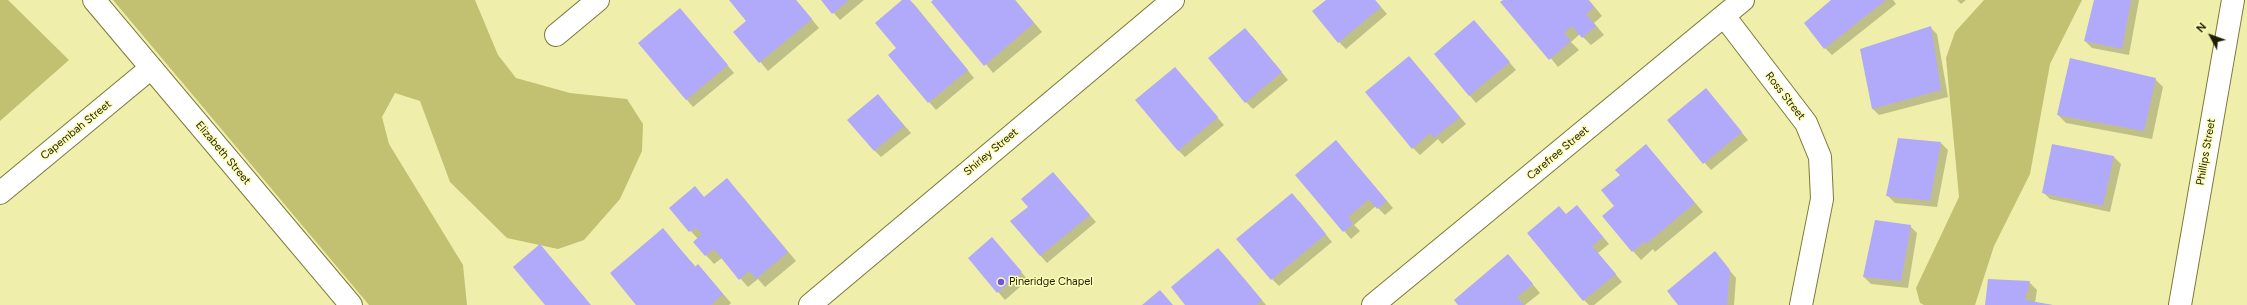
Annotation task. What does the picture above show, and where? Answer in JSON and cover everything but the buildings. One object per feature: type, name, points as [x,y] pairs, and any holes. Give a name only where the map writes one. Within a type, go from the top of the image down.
[{"type":"street","name":"Elizabeth Street","points":[[94,0],[351,305]]},
{"type":"street","points":[[556,35],[598,0]]},
{"type":"street","name":"Shirley Street","points":[[810,305],[1173,0]]},
{"type":"street","name":"Carefree Street","points":[[1373,305],[1743,0]]},
{"type":"street","name":"Phillips Street","points":[[2180,305],[2233,0]]},
{"type":"street","name":"Ross Street","points":[[1724,16],[1806,123],[1820,158],[1822,199],[1801,305]]},
{"type":"street","name":"Capembah Street","points":[[0,193],[152,68]]},
{"type":"shaded area","points":[[0,0],[8,0],[69,60],[0,121]]},
{"type":"shaded area","points":[[113,0],[475,0],[498,55],[516,78],[570,93],[627,99],[643,124],[642,151],[620,199],[584,240],[558,249],[507,238],[450,182],[420,101],[395,93],[382,117],[389,144],[463,265],[467,305],[369,305]]},
{"type":"shaded area","points":[[1984,0],[2082,0],[2050,64],[2030,174],[1994,246],[1975,305],[1924,305],[1920,303],[1916,288],[1959,197],[1946,58],[1955,32]]},
{"type":"place","name":"Pineridge Chapel","points":[[1001,282]]}]
